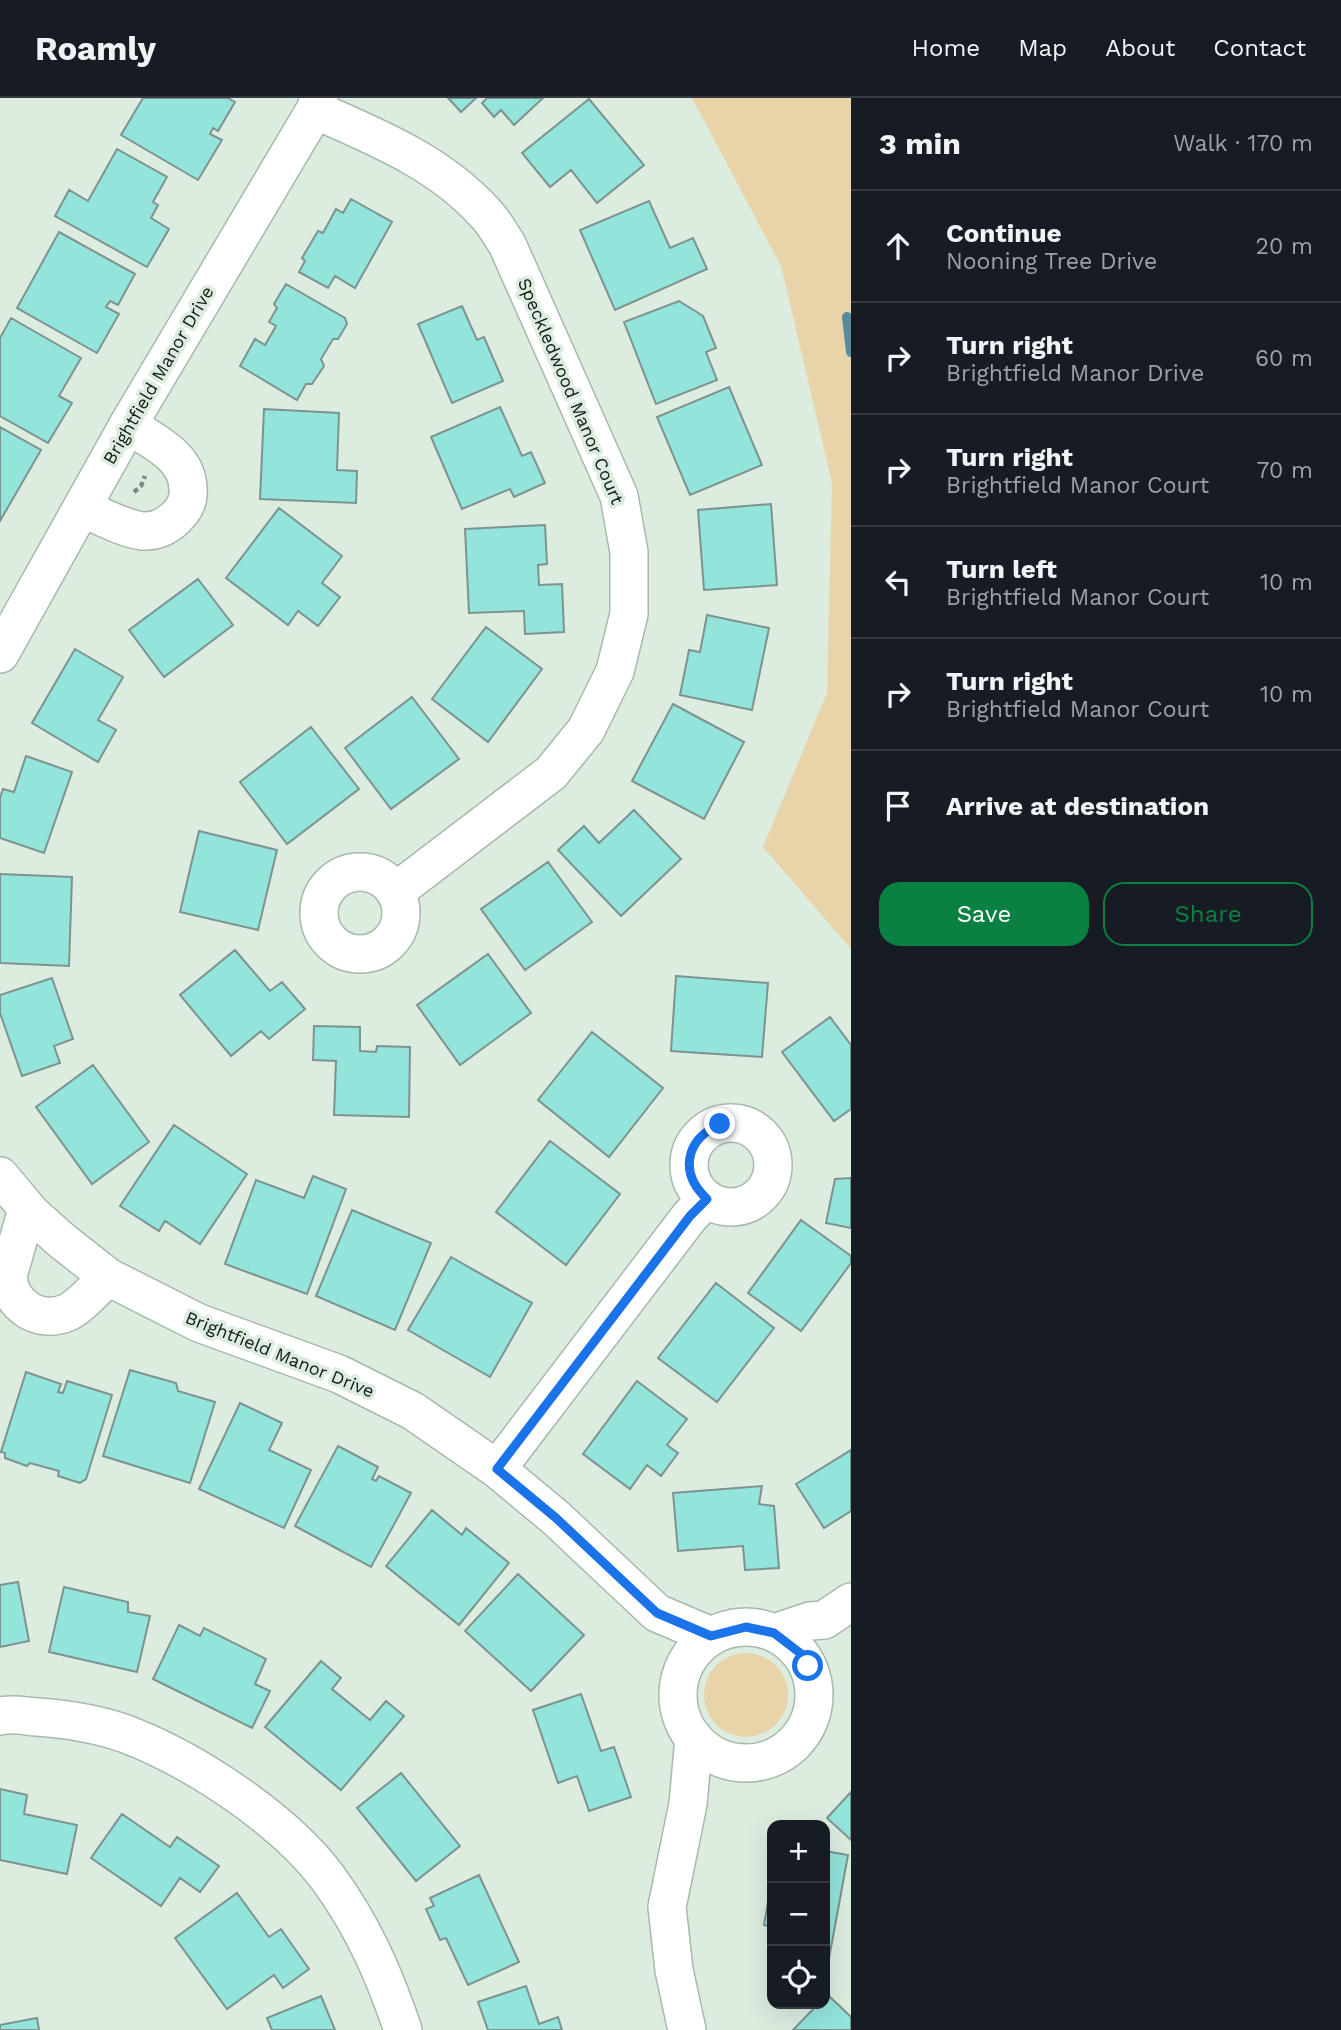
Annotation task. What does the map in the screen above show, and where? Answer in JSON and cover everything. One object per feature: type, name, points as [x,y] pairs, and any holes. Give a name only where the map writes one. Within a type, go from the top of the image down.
[{"type":"street","name":"Brightfield Manor Drive","points":[[0,654],[128,425],[317,104]]},
{"type":"street","name":"Speckledwood Manor Court","points":[[317,104],[417,156],[486,213],[507,244],[619,496],[629,552],[629,614],[615,671],[586,730],[551,773],[395,892]]},
{"type":"street","points":[[82,508],[145,531],[160,529],[173,522],[184,509],[188,479],[183,466],[172,454],[128,425]]},
{"type":"street","name":"Brightfield Manor Drive","points":[[0,1176],[27,1209],[108,1277],[199,1323],[339,1374],[414,1410],[497,1469],[556,1518],[657,1613],[711,1636]]},
{"type":"street","points":[[497,1469],[690,1216],[707,1199]]},
{"type":"street","points":[[27,1209],[8,1276],[8,1287],[18,1304],[28,1312],[42,1315],[54,1316],[69,1312],[108,1277]]},
{"type":"street","points":[[774,1633],[838,1611]]},
{"type":"street","points":[[807,1665],[822,1634],[838,1611]]},
{"type":"street","name":"Brightfield Manor Drive","points":[[657,1613],[684,1668]]},
{"type":"street","points":[[746,1627],[774,1633],[800,1653],[807,1665],[814,1689],[814,1702],[805,1731],[789,1749],[761,1761],[733,1762],[712,1754],[689,1733],[679,1710],[680,1677],[692,1651],[711,1636],[746,1627]]},
{"type":"street","points":[[0,1716],[62,1719],[124,1733],[178,1758],[229,1789],[280,1828],[326,1876],[359,1926],[386,1980],[403,2030]]},
{"type":"street","points":[[687,2030],[674,1970],[667,1907],[688,1804],[694,1738]]},
{"type":"street","points":[[688,1804],[733,1762]]},
{"type":"path","points":[[134,492],[143,483],[143,472]]},
{"type":"shaded area","points":[[692,98],[851,98],[851,949],[763,847],[827,693],[832,483],[781,266]]},
{"type":"shaded area","points":[[746,1653],[762,1656],[781,1672],[788,1695],[785,1711],[769,1730],[746,1737],[730,1734],[711,1718],[704,1695],[707,1679],[723,1660]]},
{"type":"building","points":[[143,98],[228,98],[235,102],[218,131],[213,128],[210,134],[222,140],[198,180],[121,135]]},
{"type":"building","points":[[448,98],[476,98],[461,112]]},
{"type":"building","points":[[487,98],[543,98],[514,125],[501,110],[494,117],[482,103]]},
{"type":"building","points":[[589,99],[644,165],[597,203],[571,170],[550,187],[522,153]]},
{"type":"building","points":[[117,149],[167,177],[153,202],[158,205],[151,218],[169,229],[147,267],[55,216],[69,190],[88,201]]},
{"type":"building","points":[[351,199],[392,222],[355,288],[335,276],[328,288],[299,272],[305,261],[302,258],[318,231],[323,233],[336,209],[343,213]]},
{"type":"building","points":[[649,201],[670,248],[693,238],[707,269],[615,310],[580,230]]},
{"type":"building","points":[[59,232],[135,274],[118,305],[110,301],[106,307],[119,314],[97,353],[17,308]]},
{"type":"building","points":[[286,284],[345,318],[347,324],[338,339],[333,339],[321,359],[324,366],[312,384],[306,384],[297,400],[240,366],[255,339],[265,345],[276,326],[269,322],[277,308],[274,304]]},
{"type":"building","points":[[679,301],[703,316],[716,348],[706,352],[717,380],[656,404],[624,322]]},
{"type":"building","points":[[462,306],[477,340],[484,337],[503,381],[452,403],[418,324]]},
{"type":"building","points":[[11,318],[81,358],[59,396],[72,403],[48,443],[0,416],[0,338]]},
{"type":"building","points":[[729,387],[762,465],[690,495],[657,417]]},
{"type":"building","points":[[500,407],[522,456],[531,452],[545,483],[514,497],[510,489],[462,509],[431,437]]},
{"type":"building","points":[[264,409],[339,413],[337,470],[357,471],[356,503],[260,499]]},
{"type":"building","points":[[0,427],[41,450],[0,521]]},
{"type":"building","points":[[771,504],[777,585],[704,590],[698,510]]},
{"type":"building","points":[[279,508],[342,556],[322,583],[340,597],[318,626],[298,611],[288,625],[226,578]]},
{"type":"building","points":[[545,525],[547,564],[538,565],[539,585],[562,584],[564,632],[525,634],[524,611],[469,613],[465,529]]},
{"type":"building","points":[[198,579],[233,625],[164,677],[129,630]]},
{"type":"building","points":[[707,615],[769,628],[752,710],[680,695],[689,650],[700,652]]},
{"type":"building","points":[[486,627],[542,669],[488,742],[432,699]]},
{"type":"building","points":[[75,649],[123,677],[98,720],[116,730],[98,762],[32,723]]},
{"type":"building","points":[[412,697],[459,759],[391,809],[345,748]]},
{"type":"building","points":[[673,704],[744,742],[704,819],[632,781]]},
{"type":"building","points":[[311,727],[359,789],[287,844],[240,782]]},
{"type":"building","points":[[26,756],[72,772],[44,853],[0,838],[0,798],[3,789],[14,792]]},
{"type":"building","points":[[634,810],[681,859],[621,916],[558,850],[584,826],[599,843]]},
{"type":"building","points":[[199,831],[277,850],[258,930],[180,912]]},
{"type":"building","points":[[548,862],[592,922],[525,970],[481,909]]},
{"type":"building","points":[[0,874],[72,877],[69,966],[0,963]]},
{"type":"building","points":[[235,950],[270,991],[282,982],[305,1009],[269,1039],[261,1031],[231,1056],[180,995]]},
{"type":"building","points":[[488,954],[531,1013],[460,1065],[417,1005]]},
{"type":"building","points":[[676,976],[768,983],[762,1057],[671,1051]]},
{"type":"building","points":[[52,978],[73,1039],[54,1046],[60,1063],[22,1076],[0,1013],[0,995]]},
{"type":"building","points":[[830,1017],[851,1045],[851,1109],[834,1121],[782,1052]]},
{"type":"building","points":[[314,1026],[360,1027],[360,1051],[376,1052],[377,1046],[410,1047],[409,1117],[334,1115],[336,1061],[313,1060]]},
{"type":"building","points":[[592,1032],[663,1088],[609,1157],[538,1100]]},
{"type":"building","points":[[93,1065],[149,1142],[92,1184],[36,1107]]},
{"type":"building","points":[[174,1125],[247,1174],[200,1244],[165,1221],[159,1231],[120,1206]]},
{"type":"building","points":[[550,1141],[620,1194],[566,1265],[496,1212]]},
{"type":"building","points":[[313,1176],[346,1189],[307,1294],[225,1264],[256,1180],[304,1198]]},
{"type":"building","points":[[851,1178],[851,1228],[826,1223],[835,1179]]},
{"type":"building","points":[[352,1210],[431,1243],[395,1330],[316,1296]]},
{"type":"building","points":[[801,1220],[851,1256],[851,1263],[801,1331],[748,1293]]},
{"type":"building","points":[[451,1257],[532,1303],[490,1377],[408,1330]]},
{"type":"building","points":[[716,1283],[774,1328],[717,1402],[658,1358]]},
{"type":"building","points":[[130,1370],[176,1383],[178,1391],[215,1402],[190,1483],[103,1456]]},
{"type":"building","points":[[26,1372],[61,1384],[58,1392],[63,1393],[67,1381],[112,1395],[86,1479],[80,1483],[58,1476],[59,1471],[30,1463],[27,1466],[5,1458],[5,1453],[1,1452]]},
{"type":"building","points":[[637,1381],[687,1419],[667,1445],[678,1453],[661,1476],[647,1465],[630,1489],[583,1454]]},
{"type":"building","points":[[240,1403],[282,1423],[269,1450],[311,1470],[284,1528],[199,1489]]},
{"type":"building","points":[[338,1446],[378,1467],[372,1479],[376,1481],[379,1476],[411,1493],[371,1567],[295,1526]]},
{"type":"building","points":[[851,1450],[851,1511],[824,1528],[796,1484]]},
{"type":"building","points":[[762,1486],[759,1504],[774,1506],[779,1568],[745,1570],[743,1546],[678,1551],[673,1493]]},
{"type":"building","points":[[432,1510],[462,1535],[466,1528],[509,1563],[459,1625],[386,1566]]},
{"type":"building","points":[[518,1574],[584,1635],[531,1691],[465,1631]]},
{"type":"building","points":[[18,1582],[29,1641],[0,1647],[0,1585]]},
{"type":"building","points":[[64,1587],[128,1602],[128,1612],[150,1616],[137,1672],[49,1652]]},
{"type":"building","points":[[179,1625],[200,1636],[204,1628],[266,1659],[255,1684],[270,1691],[252,1728],[153,1679]]},
{"type":"building","points":[[321,1661],[341,1678],[332,1689],[370,1720],[386,1701],[404,1716],[341,1790],[265,1727]]},
{"type":"building","points":[[581,1694],[601,1751],[614,1747],[631,1797],[589,1811],[577,1776],[558,1783],[533,1710]]},
{"type":"building","points":[[401,1773],[460,1846],[416,1881],[357,1808]]},
{"type":"building","points":[[0,1789],[27,1795],[24,1814],[77,1825],[67,1874],[0,1860]]},
{"type":"building","points":[[851,1792],[851,1840],[827,1818]]},
{"type":"building","points":[[122,1814],[170,1847],[177,1837],[219,1866],[200,1892],[180,1878],[161,1906],[91,1858]]},
{"type":"building","points":[[830,1852],[848,1855],[830,1953]]},
{"type":"building","points":[[479,1875],[519,1962],[468,1985],[446,1938],[440,1940],[426,1909],[434,1906],[430,1898]]},
{"type":"building","points":[[237,1893],[269,1937],[281,1929],[309,1969],[283,1988],[274,1975],[227,2009],[175,1938]]},
{"type":"building","points":[[526,1986],[539,2024],[558,2017],[562,2030],[488,2030],[478,2002]]},
{"type":"building","points":[[321,1996],[335,2030],[272,2030],[267,2018]]},
{"type":"building","points":[[830,1997],[851,2017],[851,2030],[793,2030],[813,2009],[830,2009]]},
{"type":"building","points":[[37,2018],[39,2030],[0,2030],[0,2025]]},
{"type":"waterway","points":[[847,317],[851,352]]},
{"type":"route","points":[[720,1124],[698,1139],[691,1151],[691,1178],[697,1190],[707,1199],[690,1216],[497,1469],[556,1518],[657,1613],[711,1636],[746,1627],[774,1633],[800,1653],[808,1666]]}]
